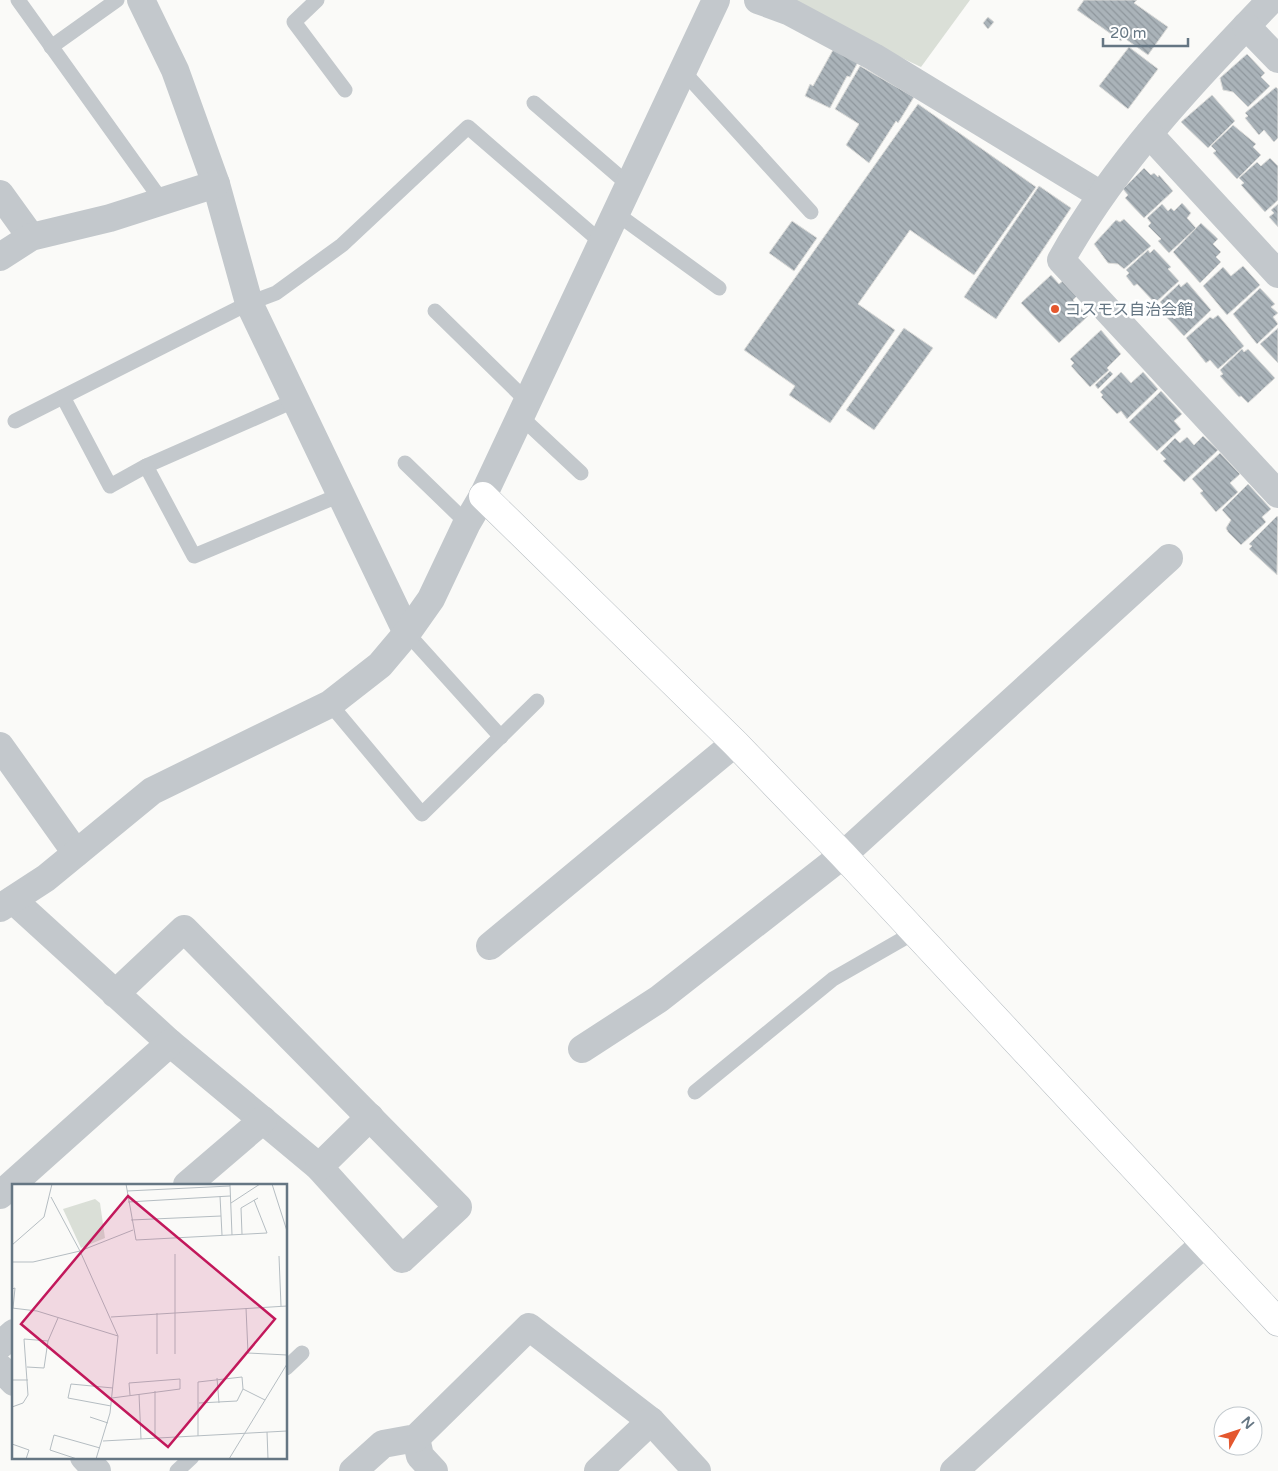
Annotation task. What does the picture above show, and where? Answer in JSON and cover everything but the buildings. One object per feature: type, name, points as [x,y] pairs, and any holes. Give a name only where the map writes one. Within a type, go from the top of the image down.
[{"type":"street","points":[[141,0],[175,70],[216,184],[249,302],[407,633]]},
{"type":"street","points":[[115,994],[184,929],[458,1207],[402,1259],[320,1167],[6,904],[46,878],[152,791],[330,704],[380,665],[407,633],[431,599],[467,523],[483,496],[716,0]]},
{"type":"street","points":[[758,0],[788,11],[874,57],[1101,195]]},
{"type":"street","points":[[1271,0],[1149,134],[1101,195],[1061,260],[1278,494]]},
{"type":"street","points":[[1246,26],[1278,59]]},
{"type":"street","points":[[1149,134],[1278,274]]},
{"type":"street","points":[[0,257],[31,237],[110,218],[216,184]]},
{"type":"street","points":[[0,194],[31,237]]},
{"type":"street","points":[[483,496],[735,743],[843,855],[1278,1322]]},
{"type":"street","points":[[582,1049],[659,999],[843,855],[1169,558]]},
{"type":"street","points":[[490,946],[735,743]]},
{"type":"street","points":[[0,746],[76,853]]},
{"type":"street","points":[[12,1184],[170,1043]]},
{"type":"street","points":[[320,1167],[370,1118]]},
{"type":"street","points":[[188,1184],[263,1120]]},
{"type":"street","points":[[0,1195],[12,1184]]},
{"type":"street","points":[[954,1471],[1205,1243]]},
{"type":"street","points":[[353,1471],[383,1444],[416,1438],[529,1327],[651,1421],[697,1471]]},
{"type":"street","points":[[0,1345],[12,1335]]},
{"type":"street","points":[[0,1368],[12,1380]]},
{"type":"street","points":[[598,1471],[651,1421]]},
{"type":"street","points":[[416,1438],[420,1456],[434,1471]]},
{"type":"street","points":[[85,1458],[97,1471]]},
{"type":"lane","points":[[18,0],[162,202]]},
{"type":"lane","points":[[51,47],[117,0]]},
{"type":"lane","points":[[317,0],[294,22],[345,90]]},
{"type":"lane","points":[[682,70],[811,212]]},
{"type":"lane","points":[[534,103],[630,184]]},
{"type":"lane","points":[[15,421],[249,302],[276,293],[342,245],[468,127],[601,242]]},
{"type":"lane","points":[[617,214],[719,288]]},
{"type":"lane","points":[[435,311],[581,473]]},
{"type":"lane","points":[[63,397],[110,486],[146,466],[296,400]]},
{"type":"lane","points":[[405,463],[467,523]]},
{"type":"lane","points":[[146,466],[194,556],[340,495]]},
{"type":"lane","points":[[407,633],[501,737]]},
{"type":"lane","points":[[330,704],[422,814],[537,701]]},
{"type":"lane","points":[[695,1092],[833,979],[915,932]]},
{"type":"lane","points":[[288,1366],[302,1354]]},
{"type":"lane","points":[[177,1471],[191,1458]]},
{"type":"shaded area","points":[[780,0],[970,0],[921,67]]},
{"type":"place","name":"コスモス自治会館","points":[[1055,309]]}]
